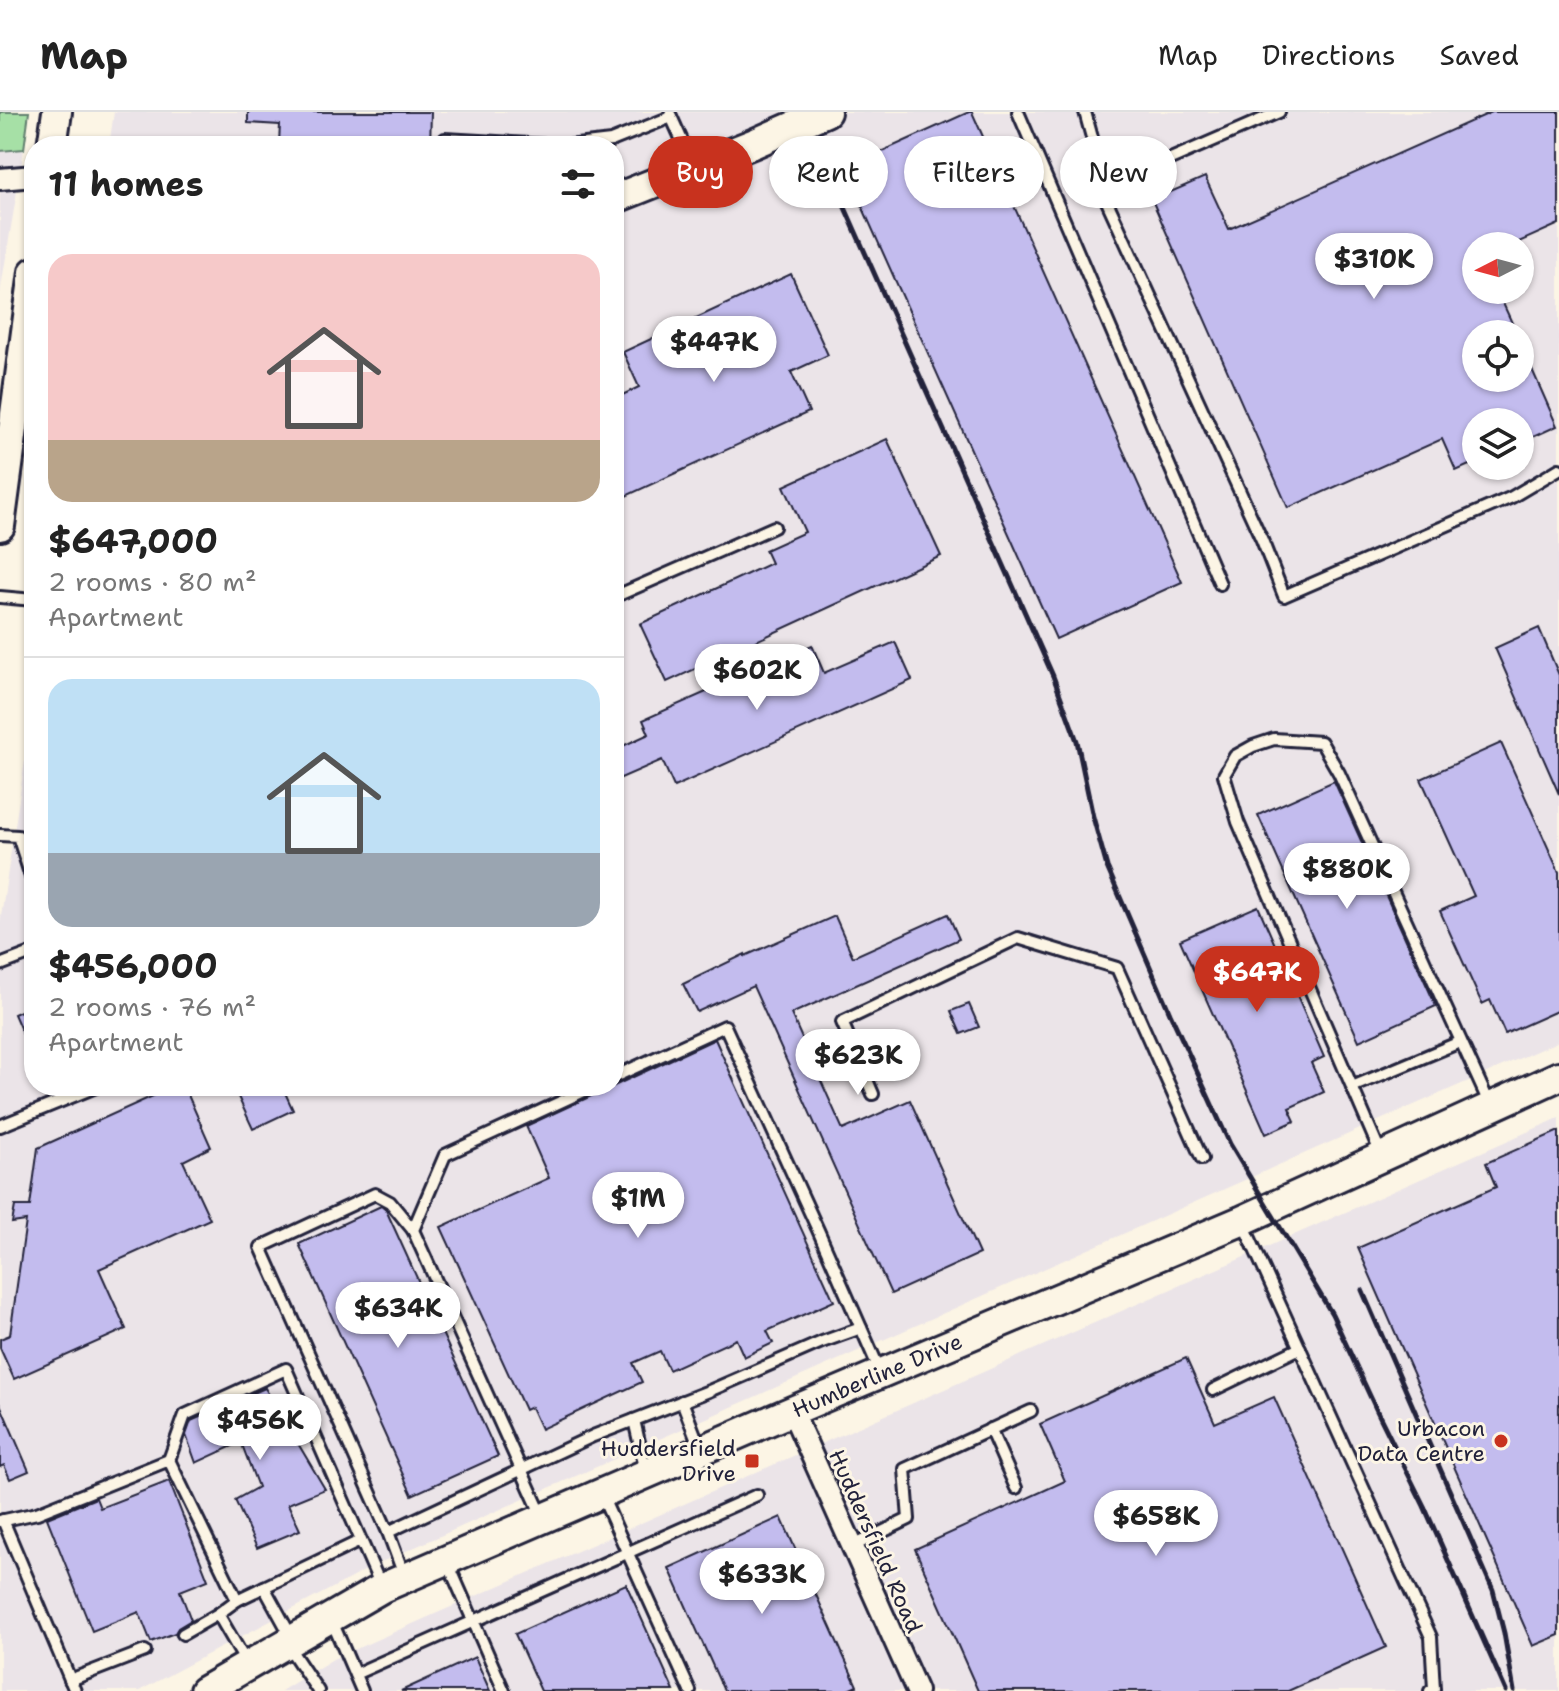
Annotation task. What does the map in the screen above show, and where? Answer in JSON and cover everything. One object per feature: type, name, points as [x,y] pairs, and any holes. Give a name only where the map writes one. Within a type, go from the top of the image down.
[{"type":"street","points":[[53,136],[57,112]]},
{"type":"street","points":[[753,143],[826,112]]},
{"type":"street","points":[[0,179],[24,177]]},
{"type":"street","points":[[624,195],[648,186]]},
{"type":"street","points":[[0,526],[18,430],[24,374]]},
{"type":"street","name":"Humberline Drive","points":[[204,1691],[394,1583],[1241,1221],[1559,1076]]},
{"type":"street","name":"Huddersfield Road","points":[[792,1411],[917,1691]]},
{"type":"lane","points":[[1018,112],[1220,584]]},
{"type":"lane","points":[[1085,112],[1094,145],[1099,184],[1262,540],[1284,596],[1512,497],[1559,469]]},
{"type":"lane","points":[[1177,156],[1279,112]]},
{"type":"lane","points":[[622,136],[670,115],[680,136]]},
{"type":"lane","points":[[624,593],[774,527]]},
{"type":"lane","points":[[0,597],[24,599]]},
{"type":"lane","points":[[1383,1157],[1238,822],[1224,775],[1235,756],[1253,746],[1274,739],[1321,742],[1339,773],[1491,1107]]},
{"type":"lane","points":[[0,835],[18,836],[24,855]]},
{"type":"lane","points":[[873,1094],[842,1022],[1018,938],[1117,968],[1202,1159]]},
{"type":"lane","points":[[0,965],[24,956]]},
{"type":"lane","points":[[624,1072],[725,1026],[881,1373]]},
{"type":"lane","points":[[1352,1087],[1460,1042]]},
{"type":"lane","points":[[0,1126],[74,1096]]},
{"type":"lane","points":[[413,1230],[445,1155],[573,1096]]},
{"type":"lane","points":[[394,1583],[388,1532],[261,1247],[375,1194],[390,1202],[413,1230],[543,1519]]},
{"type":"lane","points":[[1241,1221],[1431,1637],[1434,1689],[1430,1691]]},
{"type":"lane","points":[[388,1532],[593,1436],[861,1328]]},
{"type":"lane","points":[[1213,1390],[1300,1348]]},
{"type":"lane","points":[[237,1600],[169,1460],[185,1415],[286,1369],[360,1541],[394,1583]]},
{"type":"lane","points":[[682,1401],[701,1450]]},
{"type":"lane","points":[[853,1546],[909,1519],[905,1469],[1031,1411]]},
{"type":"lane","points":[[634,1420],[647,1474]]},
{"type":"lane","points":[[990,1429],[1016,1488]]},
{"type":"lane","points":[[145,1651],[72,1686],[2,1520],[37,1513],[169,1460]]},
{"type":"lane","points":[[601,1494],[690,1691]]},
{"type":"lane","points":[[355,1674],[757,1495]]},
{"type":"lane","points":[[183,1634],[237,1600],[360,1541]]},
{"type":"lane","points":[[446,1561],[504,1691]]},
{"type":"lane","points":[[264,1587],[318,1691]]},
{"type":"lane","points":[[218,1614],[248,1666]]},
{"type":"lane","points":[[331,1618],[362,1691]]},
{"type":"shaded area","points":[[114,112],[1559,112],[1559,1041],[379,1563],[139,1691],[0,1691],[0,922],[24,767],[24,1096],[624,1096],[624,136],[110,136]]},
{"type":"shaded area","points":[[24,149],[0,293],[0,151]]},
{"type":"shaded area","points":[[1559,1118],[1559,1691],[281,1691],[333,1659]]},
{"type":"green space","points":[[0,112],[29,112],[24,149],[0,151]]},
{"type":"building","points":[[248,112],[431,112],[430,136],[279,136],[280,125],[248,123]]},
{"type":"building","points":[[972,112],[983,136],[916,136]]},
{"type":"building","points":[[1492,112],[1559,112],[1559,224],[1534,235],[1534,232],[1462,232],[1462,304],[1503,304],[1511,320],[1462,320],[1462,392],[1534,392],[1534,374],[1557,426],[1534,437],[1534,408],[1462,408],[1462,468],[1456,471],[1442,439],[1288,508],[1156,208],[1177,208],[1177,189],[1205,177],[1229,229]]},
{"type":"building","points":[[904,141],[904,208],[1015,208],[1182,582],[1056,639],[863,208],[888,208],[888,149]]},
{"type":"building","points":[[791,274],[828,355],[791,372],[809,412],[626,496],[624,394],[639,387],[624,352]]},
{"type":"building","points":[[887,439],[941,556],[667,682],[640,624],[771,563],[765,550],[805,532],[784,486]]},
{"type":"building","points":[[1539,628],[1559,675],[1559,794],[1495,648]]},
{"type":"building","points":[[895,642],[912,680],[674,787],[662,760],[624,777],[624,745],[649,734],[643,720],[812,645],[824,673]]},
{"type":"building","points":[[1501,743],[1559,872],[1559,1010],[1505,1034],[1490,1000],[1482,1004],[1440,911],[1474,896],[1421,779]]},
{"type":"building","points":[[1334,781],[1436,1006],[1359,1041],[1258,815]]},
{"type":"building","points":[[1258,906],[1324,1057],[1311,1063],[1324,1092],[1289,1108],[1295,1121],[1266,1134],[1180,940]]},
{"type":"building","points":[[948,914],[959,939],[791,1014],[843,1130],[910,1100],[979,1254],[891,1294],[753,986],[697,1012],[683,984],[835,916],[853,957]]},
{"type":"building","points":[[969,1004],[979,1027],[961,1034],[951,1011]]},
{"type":"building","points":[[24,1010],[24,1037],[14,1014]]},
{"type":"building","points":[[715,1039],[834,1301],[767,1331],[773,1343],[744,1357],[736,1339],[669,1370],[660,1351],[633,1363],[642,1382],[541,1429],[531,1407],[525,1410],[441,1227],[549,1178],[526,1126],[591,1096],[624,1096],[624,1081]]},
{"type":"building","points":[[153,1096],[188,1096],[211,1147],[183,1161],[210,1219],[99,1269],[126,1329],[14,1379],[0,1348],[0,1339],[10,1335],[26,1221],[12,1223],[15,1206],[30,1206],[38,1148]]},
{"type":"building","points":[[238,1096],[287,1096],[293,1110],[253,1129]]},
{"type":"building","name":"Urbacon Data Centre","points":[[1559,1131],[1559,1635],[1533,1646],[1358,1248],[1496,1187],[1486,1163]]},
{"type":"building","points":[[381,1206],[386,1210],[498,1456],[412,1495],[299,1244]]},
{"type":"building","points":[[1186,1358],[1215,1423],[1274,1397],[1386,1647],[1288,1691],[978,1691],[915,1549],[1065,1481],[1040,1424]]},
{"type":"building","points":[[265,1388],[325,1489],[288,1504],[300,1530],[257,1548],[235,1500],[258,1487],[241,1442],[196,1463],[186,1435],[191,1421]]},
{"type":"building","points":[[0,1404],[29,1471],[10,1479],[4,1465],[0,1467]]},
{"type":"building","points":[[169,1481],[208,1580],[180,1591],[191,1620],[175,1633],[151,1642],[139,1612],[92,1631],[47,1518],[96,1498],[100,1508]]},
{"type":"building","points":[[781,1517],[857,1686],[846,1691],[724,1691],[669,1568]]},
{"type":"building","points":[[626,1584],[674,1691],[541,1691],[515,1634]]},
{"type":"building","points":[[475,1657],[490,1691],[401,1691]]},
{"type":"railway","points":[[845,208],[1053,676],[1077,741],[1107,867],[1170,1013],[1230,1144],[1332,1314],[1424,1506],[1506,1691]]},
{"type":"railway","points":[[1362,1290],[1493,1590],[1514,1691]]},
{"type":"place","name":"Urbacon Data Centre","points":[[1501,1441]]},
{"type":"place","name":"Huddersfield Drive","points":[[752,1461]]}]
